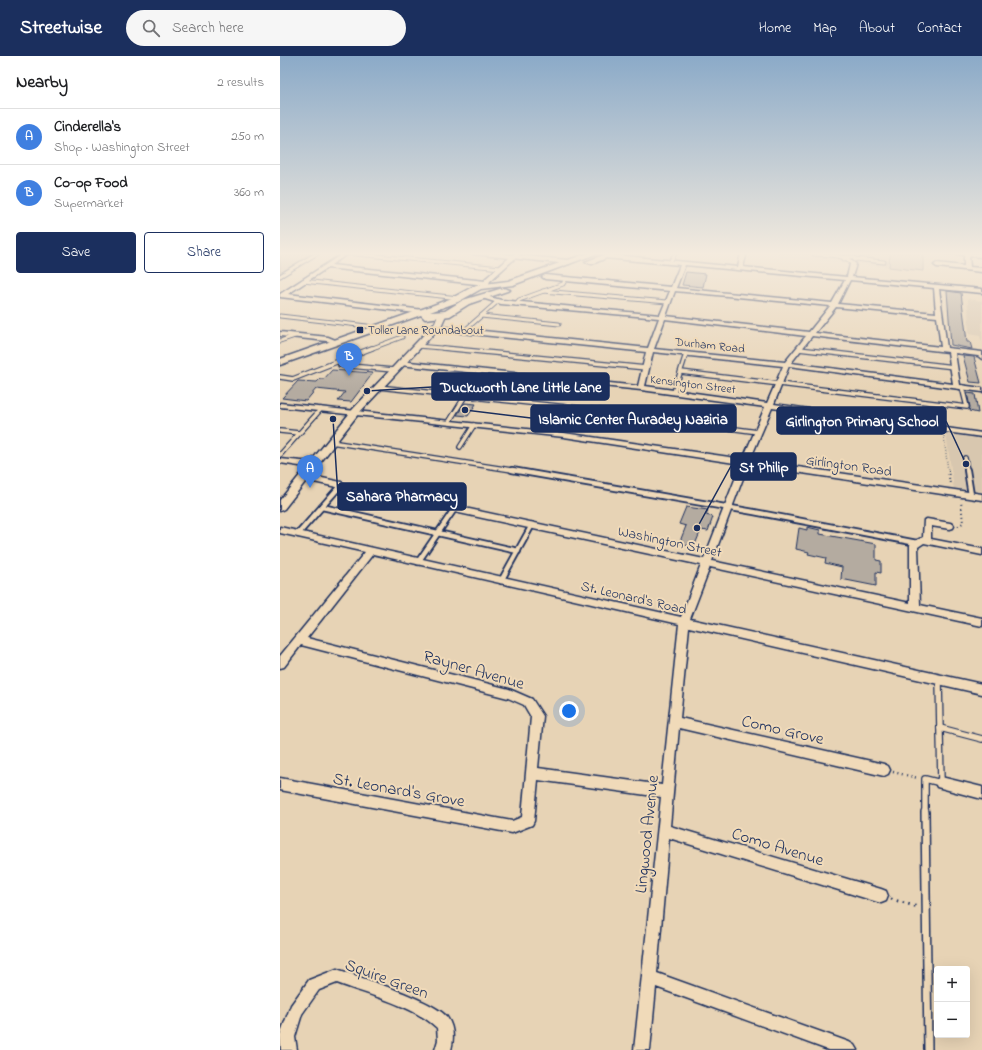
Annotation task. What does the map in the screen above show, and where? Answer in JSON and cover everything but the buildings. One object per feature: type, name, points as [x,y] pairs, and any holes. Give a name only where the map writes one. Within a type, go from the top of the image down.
[{"type":"main road","points":[[280,362],[389,324],[400,324],[458,298]]},
{"type":"main road","points":[[430,311],[442,315],[453,312],[466,302],[478,298]]},
{"type":"street","points":[[313,298],[430,311]]},
{"type":"street","points":[[486,298],[497,302],[662,317],[944,349],[982,355]]},
{"type":"street","points":[[641,388],[650,350],[669,298]]},
{"type":"street","points":[[763,298],[939,315]]},
{"type":"street","name":"Lingwood Avenue","points":[[642,1050],[684,622],[745,463],[787,364],[838,298]]},
{"type":"street","points":[[937,298],[944,349]]},
{"type":"street","points":[[280,506],[356,412],[393,370],[434,328],[442,315]]},
{"type":"street","name":"Durham Road","points":[[434,328],[787,364],[982,390]]},
{"type":"street","points":[[280,334],[328,339],[337,342]]},
{"type":"street","points":[[951,350],[960,387]]},
{"type":"street","name":"Kensington Street","points":[[400,363],[674,392],[982,435]]},
{"type":"street","name":"Girlington Road","points":[[280,405],[474,424],[564,435],[982,497]]},
{"type":"street","points":[[280,461],[312,465]]},
{"type":"street","points":[[303,477],[341,485]]},
{"type":"street","name":"Washington Street","points":[[352,487],[982,622]]},
{"type":"street","points":[[922,541],[926,522],[950,526]]},
{"type":"street","name":"St. Leonard's Road","points":[[280,530],[370,552],[982,689]]},
{"type":"street","points":[[915,607],[914,545],[922,541],[982,552]]},
{"type":"street","points":[[280,664],[370,552]]},
{"type":"street","name":"Rayner Avenue","points":[[298,640],[509,694],[528,702],[537,716],[528,821],[512,827]]},
{"type":"street","name":"Como Grove","points":[[674,722],[884,770]]},
{"type":"street","points":[[532,773],[668,792]]},
{"type":"street","points":[[941,783],[982,792]]},
{"type":"street","name":"St. Leonard's Grove","points":[[280,784],[512,827]]},
{"type":"street","name":"Como Avenue","points":[[664,830],[881,896]]},
{"type":"street","name":"Squire Green","points":[[289,1050],[287,1037],[296,1010],[314,985],[337,976],[421,1008],[442,1022],[446,1038],[443,1050]]},
{"type":"street","points":[[649,977],[849,1050]]},
{"type":"lane","points":[[516,304],[519,300],[523,298]]},
{"type":"lane","points":[[627,298],[668,302]]},
{"type":"lane","points":[[464,331],[497,302]]},
{"type":"lane","points":[[280,316],[367,326],[376,329]]},
{"type":"lane","points":[[481,316],[559,324]]},
{"type":"lane","points":[[280,341],[297,335]]},
{"type":"lane","points":[[280,377],[293,379],[402,337]]},
{"type":"lane","points":[[417,346],[646,368]]},
{"type":"lane","points":[[799,349],[954,367]]},
{"type":"lane","points":[[674,392],[686,354]]},
{"type":"lane","points":[[340,365],[393,370]]},
{"type":"lane","points":[[449,422],[480,372]]},
{"type":"lane","points":[[680,372],[967,407],[960,387]]},
{"type":"lane","points":[[378,387],[603,410],[758,432]]},
{"type":"lane","points":[[280,455],[321,409]]},
{"type":"lane","points":[[460,447],[474,424]]},
{"type":"lane","points":[[280,431],[299,433]]},
{"type":"lane","points":[[331,442],[570,479],[922,541]]},
{"type":"lane","points":[[965,458],[971,496]]},
{"type":"lane","points":[[298,534],[341,485]]},
{"type":"lane","points":[[322,507],[518,551]]},
{"type":"lane","points":[[418,562],[455,508]]},
{"type":"lane","points":[[501,581],[532,525]]},
{"type":"lane","points":[[928,1050],[925,910],[925,779],[941,783],[939,680]]},
{"type":"lane","points":[[940,728],[982,739]]},
{"type":"path","points":[[943,429],[951,493]]},
{"type":"path","points":[[950,526],[963,524],[960,494]]},
{"type":"path","points":[[884,770],[925,779]]},
{"type":"path","points":[[881,896],[925,910]]},
{"type":"shaded area","points":[[968,299],[982,301],[982,343],[980,336],[969,334]]},
{"type":"shaded area","points":[[946,434],[982,439],[982,493],[954,489]]},
{"type":"place","name":"Toller Lane Roundabout","points":[[360,330]]},
{"type":"place","name":"Co-op Food","points":[[349,376]]},
{"type":"place","name":"Duckworth Lane Little Lane","points":[[367,391]]},
{"type":"place","name":"Islamic Center Auradey Naziria","points":[[465,410]]},
{"type":"place","name":"Sahara Pharmacy","points":[[333,419]]},
{"type":"place","name":"Girlington Primary School","points":[[966,464]]},
{"type":"place","name":"Cinderella's","points":[[310,488]]},
{"type":"place","name":"St Philip","points":[[697,528]]}]
